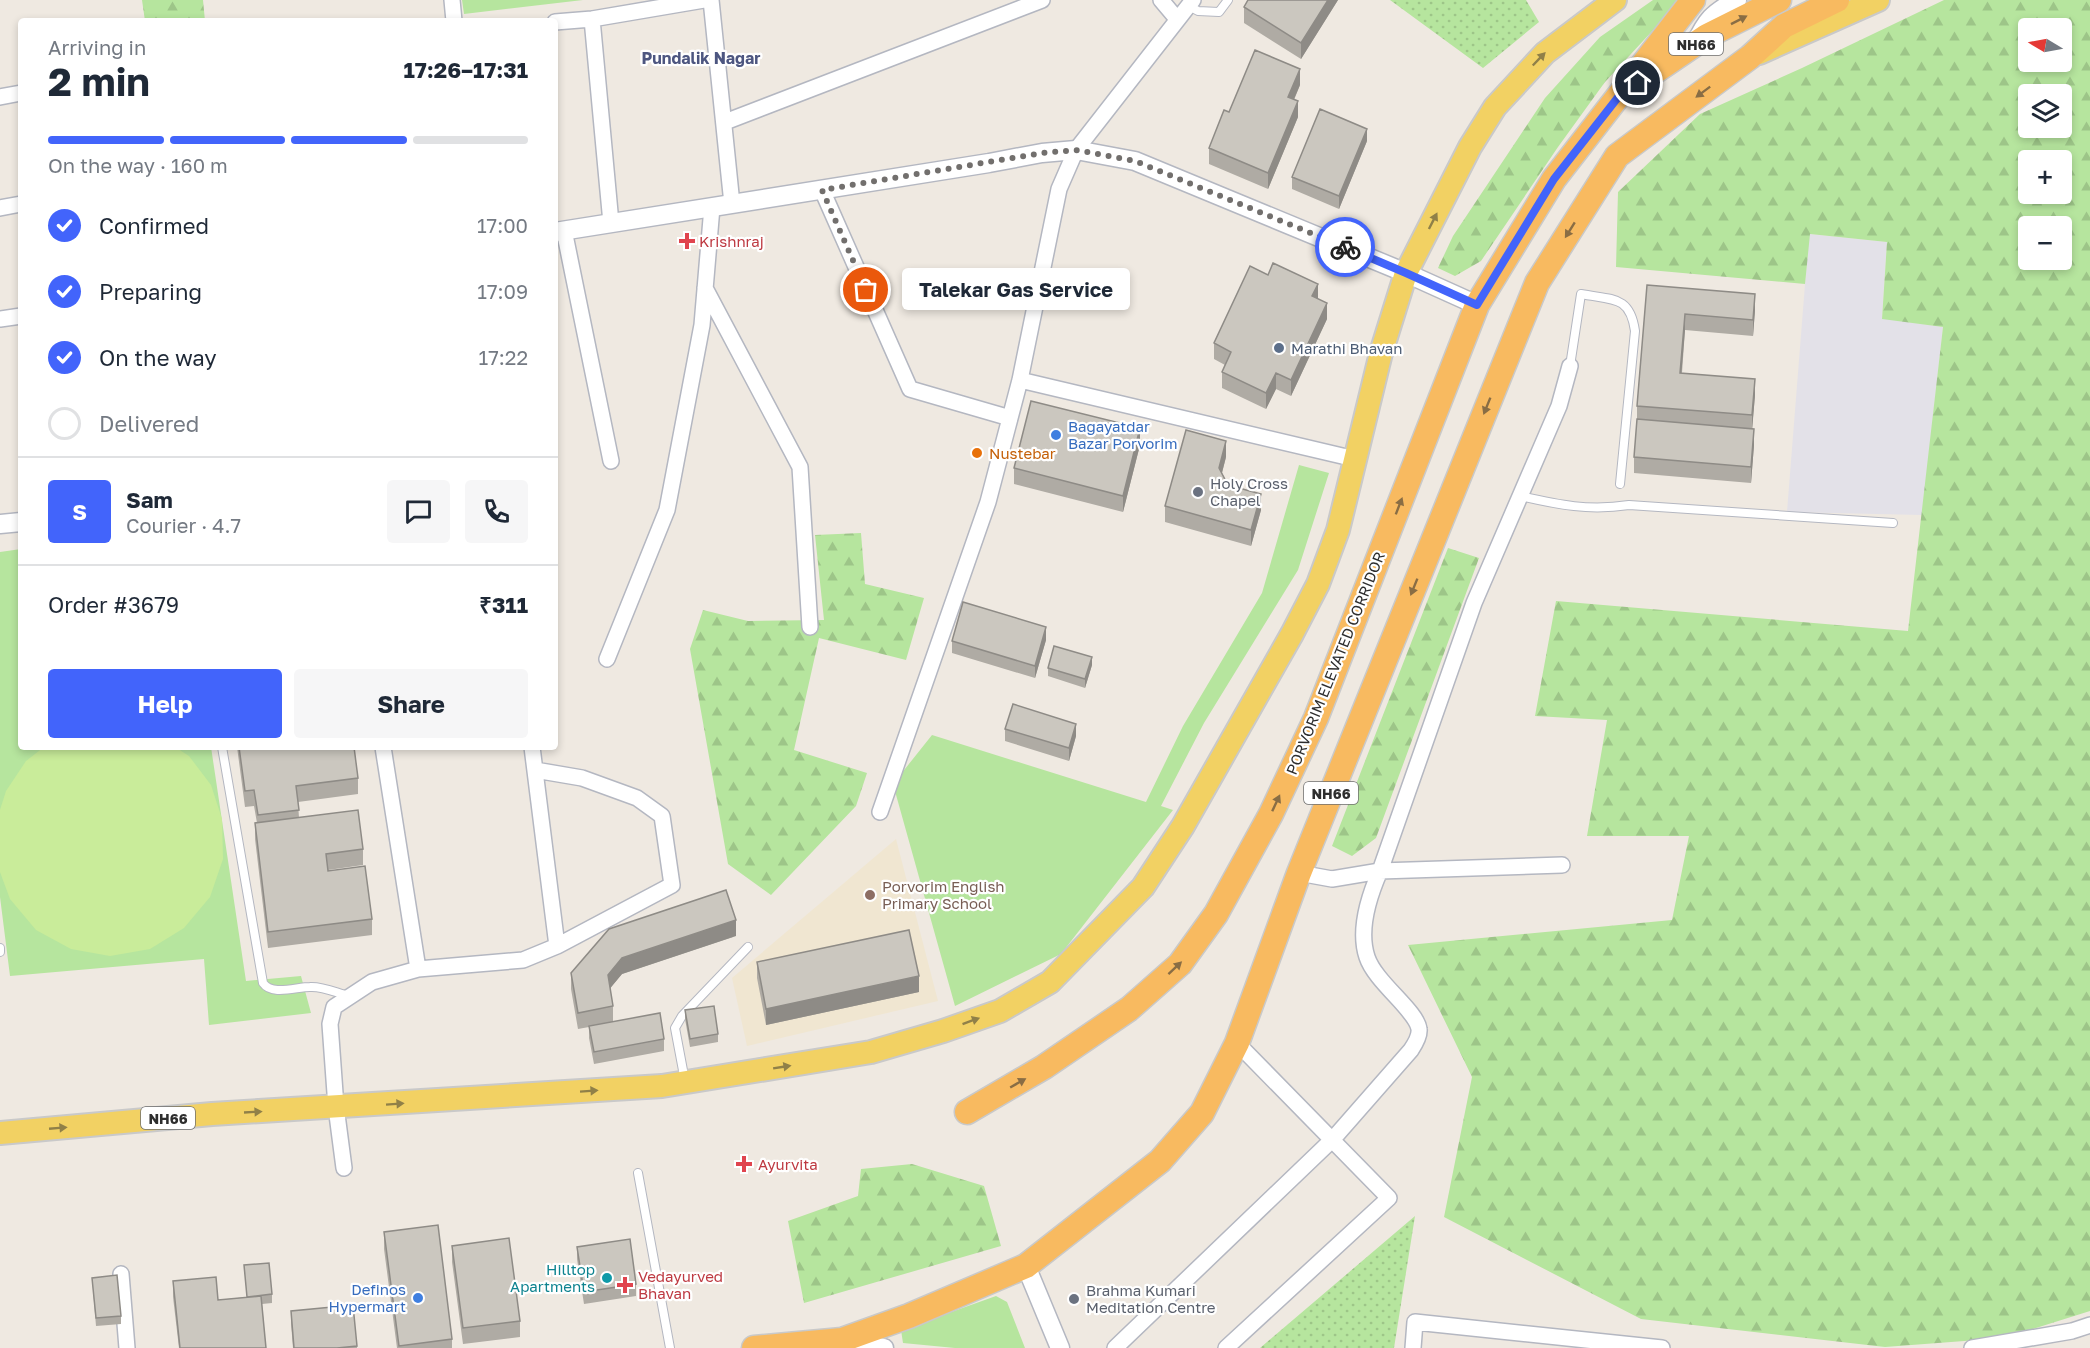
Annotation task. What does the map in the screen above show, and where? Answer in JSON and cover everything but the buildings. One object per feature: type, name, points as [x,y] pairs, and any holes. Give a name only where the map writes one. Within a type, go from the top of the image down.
[{"type":"highway","points":[[1619,96],[1693,0]]},
{"type":"highway","name":"NH66","points":[[1477,305],[1554,179],[1619,96],[1707,36],[1779,0]]},
{"type":"highway","name":"NH66","points":[[754,1348],[842,1340],[909,1316],[1026,1266],[1160,1161],[1202,1113],[1237,1043],[1299,873],[1537,283],[1617,156],[1750,57],[1784,26],[1837,0]]},
{"type":"highway","name":"PORVORIM ELEVATED CORRIDOR","points":[[967,1112],[1044,1067],[1128,1009],[1180,964],[1216,915],[1271,814],[1316,718],[1477,305]]},
{"type":"main road","points":[[1406,273],[1470,147],[1495,107],[1545,53],[1615,0]]},
{"type":"main road","points":[[1750,57],[1878,0]]},
{"type":"main road","name":"NH66","points":[[0,1133],[212,1114],[685,1083],[871,1052],[1000,1011],[1050,982],[1143,886],[1183,826],[1318,584],[1338,530],[1381,353],[1406,273]]},
{"type":"street","points":[[452,0],[454,18]]},
{"type":"street","points":[[558,22],[592,19],[704,0]]},
{"type":"street","points":[[711,0],[732,204]]},
{"type":"street","points":[[724,122],[1042,0]]},
{"type":"street","points":[[1161,0],[1177,19]]},
{"type":"street","points":[[1695,45],[1703,26],[1710,17],[1737,0]]},
{"type":"street","points":[[880,812],[988,502],[1020,380],[1059,189],[1076,150],[1191,3]]},
{"type":"street","points":[[592,19],[611,223]]},
{"type":"street","points":[[0,97],[18,94]]},
{"type":"street","points":[[611,461],[560,231],[1042,153],[1076,150],[1135,161],[1406,273],[1477,305]]},
{"type":"street","points":[[822,190],[910,389],[1010,418]]},
{"type":"street","points":[[0,208],[18,205]]},
{"type":"street","points":[[607,659],[667,510],[702,325],[712,207]]},
{"type":"street","points":[[705,288],[800,467],[810,627]]},
{"type":"street","points":[[0,319],[18,316]]},
{"type":"street","points":[[1115,1348],[1333,1139],[1411,1050],[1419,1028],[1413,1016],[1377,976],[1367,956],[1365,928],[1368,899],[1380,871],[1474,603],[1559,406],[1569,366]]},
{"type":"street","points":[[1020,380],[1355,459]]},
{"type":"street","points":[[0,524],[18,522]]},
{"type":"street","points":[[382,750],[418,969]]},
{"type":"street","points":[[532,750],[557,946]]},
{"type":"street","points":[[344,1168],[336,1107],[330,1024],[334,1007],[372,982],[418,969],[523,960],[557,946],[672,885],[662,816],[637,798],[582,778],[535,770]]},
{"type":"street","points":[[1299,873],[1332,879],[1380,871],[1562,865]]},
{"type":"street","points":[[1226,1348],[1389,1198],[1237,1043]]},
{"type":"street","points":[[1026,1266],[1060,1348]]},
{"type":"street","points":[[121,1274],[127,1348]]},
{"type":"street","points":[[1413,1348],[1416,1322],[1662,1348]]},
{"type":"street","points":[[1972,1348],[2072,1331],[2090,1325]]},
{"type":"street","points":[[842,1340],[884,1348]]},
{"type":"lane","points":[[1191,3],[1198,11],[1219,12],[1228,0]]},
{"type":"lane","points":[[1569,366],[1581,294],[1626,304],[1633,315],[1635,331],[1620,484]]},
{"type":"lane","points":[[1520,496],[1579,508],[1606,509],[1629,506],[1893,523]]},
{"type":"lane","points":[[223,750],[263,983],[266,988],[273,990],[313,986],[350,997]]},
{"type":"lane","points":[[685,1083],[675,1028],[682,1016],[748,947]]},
{"type":"lane","points":[[638,1173],[670,1348]]},
{"type":"shaded area","points":[[1809,234],[1887,242],[1882,318],[1943,327],[1922,515],[1787,512]]},
{"type":"shaded area","name":"Porvorim English Primary School","points":[[896,839],[938,1001],[747,1046],[732,978]]},
{"type":"green space","points":[[142,0],[203,0],[205,18],[145,18]]},
{"type":"green space","points":[[462,0],[583,0],[464,14]]},
{"type":"green space","points":[[1390,0],[1526,0],[1539,22],[1483,68]]},
{"type":"green space","points":[[1653,0],[1681,0],[1605,82],[1481,261],[1455,276],[1438,268],[1453,236],[1545,98],[1600,37]]},
{"type":"green space","points":[[1944,0],[2090,0],[2090,1311],[2004,1338],[1885,1347],[1641,1319],[1444,1217],[1472,1077],[1408,945],[1672,920],[1689,836],[1587,836],[1607,720],[1535,716],[1556,601],[1908,631],[1943,327],[1882,319],[1887,242],[1810,234],[1805,284],[1616,267],[1618,192],[1700,114]]},
{"type":"green space","points":[[1299,465],[1329,473],[1298,570],[1204,723],[1161,806],[1173,810],[1061,954],[955,1006],[893,784],[932,735],[1146,802],[1183,726],[1262,593]]},
{"type":"green space","points":[[861,533],[865,584],[924,598],[906,660],[819,638],[794,750],[867,773],[856,806],[771,895],[728,864],[690,649],[703,610],[748,621],[824,620],[815,535]]},
{"type":"green space","points":[[1448,548],[1479,558],[1376,838],[1352,856],[1332,846]]},
{"type":"green space","points":[[18,549],[18,750],[211,750],[246,981],[301,976],[311,1013],[209,1025],[204,959],[10,976],[0,897],[0,552]]},
{"type":"green space","points":[[40,750],[180,750],[189,756],[211,785],[222,819],[223,859],[210,897],[184,928],[150,949],[110,956],[71,949],[36,930],[10,899],[0,872],[0,810],[6,791],[26,761]]},
{"type":"green space","points":[[912,1164],[984,1186],[1001,1246],[804,1303],[788,1221],[858,1196],[861,1169]]},
{"type":"green space","points":[[1415,1216],[1394,1348],[1260,1348]]},
{"type":"green space","points":[[996,1296],[1007,1302],[1025,1348],[955,1348],[903,1343],[901,1330]]},
{"type":"way so far","points":[[866,290],[822,190],[1042,153],[1076,150],[1135,161],[1345,247]]},
{"type":"place","name":"Krishnraj","points":[[687,241]]},
{"type":"place","name":"Talekar Gas Service","points":[[866,290]]},
{"type":"place","name":"Marathi Bhavan","points":[[1279,348]]},
{"type":"place","name":"Bagayatdar Bazar Porvorim","points":[[1056,435]]},
{"type":"place","name":"Nustebar","points":[[977,453]]},
{"type":"place","name":"Holy Cross Chapel","points":[[1198,492]]},
{"type":"place","name":"Porvorim English Primary School","points":[[870,895]]},
{"type":"place","name":"Ayurvita","points":[[744,1164]]},
{"type":"place","name":"Hilltop Apartments","points":[[607,1278]]},
{"type":"place","name":"Vedayurved Bhavan","points":[[625,1285]]},
{"type":"place","name":"Definos Hypermart","points":[[418,1298]]},
{"type":"place","name":"Brahma Kumari Meditation Centre","points":[[1074,1299]]},
{"type":"district","name":"Pundalik Nagar","points":[[701,58]]},
{"type":"route","points":[[1345,247],[1477,305],[1554,179],[1619,96],[1638,83]]}]
